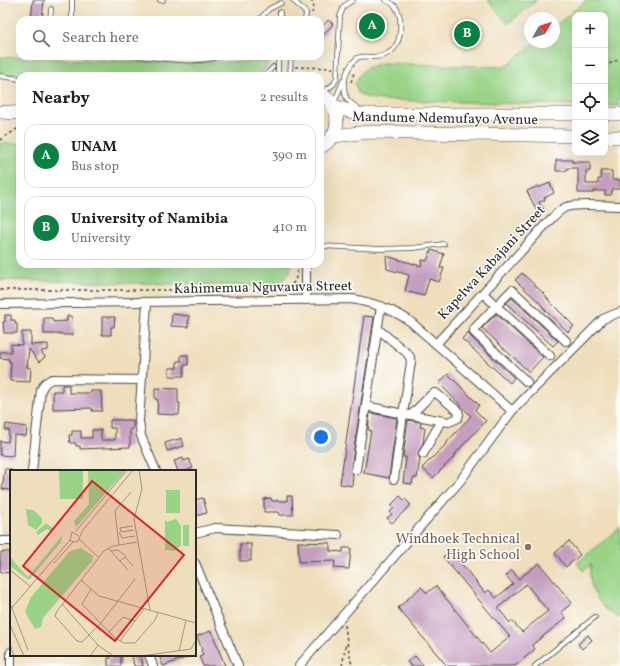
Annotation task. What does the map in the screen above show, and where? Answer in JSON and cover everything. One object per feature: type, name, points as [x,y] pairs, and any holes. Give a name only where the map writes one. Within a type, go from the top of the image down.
[{"type":"main road","name":"Mandume Ndemufayo Avenue","points":[[324,97],[329,100],[333,106],[338,122],[334,136],[324,145]]},
{"type":"main road","points":[[0,103],[16,104]]},
{"type":"main road","name":"Mandume Ndemufayo Avenue","points":[[333,106],[359,114],[572,114]]},
{"type":"main road","points":[[0,112],[16,113]]},
{"type":"main road","points":[[608,114],[620,114]]},
{"type":"main road","name":"Mandume Ndemufayo Avenue","points":[[334,136],[369,132],[572,136]]},
{"type":"main road","points":[[608,137],[620,137]]},
{"type":"street","name":"Kapelwa Kabajani Street","points":[[436,344],[482,292],[559,211],[575,205],[620,206]]},
{"type":"street","points":[[306,268],[306,300]]},
{"type":"street","points":[[526,382],[473,330],[496,306],[513,290],[566,341]]},
{"type":"street","points":[[482,292],[550,356]]},
{"type":"street","name":"Kahimemua Nguvauva Street","points":[[0,304],[352,299],[381,306],[398,313],[411,322],[512,411]]},
{"type":"street","points":[[147,303],[141,380],[140,429],[141,436],[156,470]]},
{"type":"street","points":[[356,470],[381,306]]},
{"type":"street","points":[[299,666],[460,482],[512,411],[604,319],[620,312]]},
{"type":"street","points":[[378,329],[407,353],[411,362],[407,415],[394,480]]},
{"type":"street","points":[[32,470],[41,390],[45,384],[52,379],[141,380]]},
{"type":"street","points":[[366,406],[407,415],[449,422],[458,418],[460,414],[436,394],[431,394],[407,415]]},
{"type":"street","points":[[423,454],[441,421]]},
{"type":"street","points":[[196,533],[214,528],[338,535]]},
{"type":"street","points":[[196,565],[238,666]]},
{"type":"street","points":[[149,656],[153,666]]},
{"type":"lane","points":[[72,0],[72,16]]},
{"type":"lane","points":[[293,0],[306,13],[306,16]]},
{"type":"lane","points":[[324,91],[334,84],[337,78],[340,16],[344,6],[352,0]]},
{"type":"lane","points":[[333,106],[348,70],[356,59],[361,56],[381,57],[392,50],[398,42],[400,29],[399,14],[393,3],[385,0]]},
{"type":"lane","points":[[263,16],[269,9],[280,5],[280,16]]},
{"type":"lane","points":[[50,16],[51,9]]},
{"type":"lane","points":[[278,60],[278,72]]},
{"type":"lane","points":[[290,72],[291,60]]},
{"type":"lane","points":[[269,72],[273,67]]},
{"type":"lane","points":[[0,76],[16,78]]},
{"type":"lane","points":[[345,77],[344,90],[348,100],[357,108],[368,113]]},
{"type":"lane","points":[[324,246],[381,249],[413,248],[444,244]]},
{"type":"lane","points":[[535,666],[595,617]]},
{"type":"path","points":[[311,0],[314,4],[311,15]]},
{"type":"path","points":[[608,65],[620,59]]},
{"type":"path","points":[[290,67],[338,68]]},
{"type":"path","points":[[348,70],[354,73],[350,84]]},
{"type":"path","points":[[0,140],[16,130]]},
{"type":"path","points":[[0,290],[284,290],[290,288],[296,281],[298,268]]},
{"type":"path","points":[[344,615],[347,642],[352,666]]},
{"type":"path","points":[[342,666],[347,642]]},
{"type":"green space","points":[[488,0],[537,0],[508,24]]},
{"type":"green space","points":[[587,0],[620,0],[620,106],[608,106],[608,12],[572,12]]},
{"type":"green space","points":[[572,12],[572,105],[382,100],[368,98],[358,93],[355,84],[362,72],[381,63],[505,67],[529,48],[560,48],[560,22]]},
{"type":"green space","points":[[0,57],[16,58],[16,60],[269,62],[263,72],[16,72],[16,76],[0,76]]},
{"type":"green space","points":[[0,143],[16,144],[16,268],[291,268],[284,279],[268,286],[0,280]]},
{"type":"green space","points":[[620,528],[620,618],[600,603],[592,589],[590,581],[591,564],[583,571],[577,563]]},
{"type":"building","points":[[33,0],[44,0],[42,16],[31,16]]},
{"type":"building","points":[[328,20],[333,24],[324,34],[324,25]]},
{"type":"building","points":[[556,160],[590,162],[590,171],[586,171],[586,184],[598,184],[598,179],[601,179],[601,171],[612,171],[612,180],[620,180],[620,189],[612,189],[611,195],[605,195],[605,191],[578,193],[578,168],[567,168],[567,171],[556,171]]},
{"type":"building","points":[[550,183],[554,193],[544,198],[545,200],[539,202],[544,212],[539,215],[527,191]]},
{"type":"building","points":[[431,250],[444,254],[440,268],[444,268],[439,282],[429,279],[424,296],[405,291],[409,275],[387,269],[386,256],[421,266],[422,260],[427,261]]},
{"type":"building","points":[[522,273],[574,326],[568,332],[515,280]]},
{"type":"building","points":[[512,298],[558,341],[553,346],[506,303]]},
{"type":"building","points":[[172,314],[189,316],[188,327],[171,326]]},
{"type":"building","points":[[496,314],[543,357],[529,372],[482,328]]},
{"type":"building","points":[[5,315],[11,315],[11,320],[15,320],[15,324],[17,324],[17,333],[4,333],[3,322],[5,322]]},
{"type":"building","points":[[67,316],[72,316],[73,335],[44,334],[44,318],[52,318],[53,322],[67,321]]},
{"type":"building","points":[[364,316],[374,317],[351,469],[353,475],[352,486],[340,484]]},
{"type":"building","points":[[102,317],[115,317],[114,327],[111,327],[111,335],[102,335]]},
{"type":"building","points":[[22,332],[31,332],[31,345],[48,344],[48,350],[41,351],[45,357],[39,362],[29,349],[27,367],[31,368],[30,382],[10,381],[11,362],[9,362],[9,359],[0,358],[0,352],[11,352],[11,344],[22,345]]},
{"type":"building","points":[[468,332],[470,336],[514,378],[510,383],[462,339]]},
{"type":"building","points":[[181,355],[188,355],[188,365],[184,365],[184,376],[169,376],[169,368],[177,368],[177,361],[181,361]]},
{"type":"building","points":[[448,374],[479,405],[475,410],[486,421],[433,478],[422,468],[471,416],[439,383]]},
{"type":"building","points":[[62,385],[69,385],[69,393],[91,393],[91,391],[101,391],[102,411],[92,411],[92,408],[53,409],[53,391],[62,391]]},
{"type":"building","points":[[155,388],[178,389],[178,403],[180,403],[179,415],[157,414],[158,400],[155,399]]},
{"type":"building","points":[[370,413],[397,418],[389,478],[364,473],[371,430],[368,430]]},
{"type":"building","points":[[110,420],[133,420],[133,429],[130,429],[130,447],[80,449],[80,446],[76,446],[76,443],[70,443],[69,435],[72,435],[72,431],[81,431],[81,438],[92,438],[92,430],[101,430],[101,440],[115,440],[115,428],[110,428]]},
{"type":"building","points":[[408,420],[421,422],[420,427],[425,428],[423,443],[418,454],[420,459],[417,478],[413,478],[412,484],[403,483],[406,457],[403,457]]},
{"type":"building","points":[[6,424],[27,427],[26,436],[14,435],[13,456],[0,455],[0,441],[8,442],[9,430],[5,430]]},
{"type":"building","points":[[182,438],[184,446],[167,451],[165,443]]},
{"type":"building","points":[[183,458],[184,461],[189,459],[193,468],[188,470],[178,470],[174,461]]},
{"type":"building","points":[[5,469],[11,469],[10,490],[2,489]]},
{"type":"building","points":[[287,496],[292,496],[293,515],[280,515],[279,512],[264,512],[264,499],[271,498],[272,501],[287,501]]},
{"type":"building","points":[[400,496],[411,505],[392,523],[387,518],[392,514],[390,512],[394,508],[391,505]]},
{"type":"building","points":[[203,498],[207,513],[196,516],[196,500]]},
{"type":"building","points":[[569,541],[580,555],[566,567],[555,553]]},
{"type":"building","points":[[298,542],[330,543],[330,551],[343,552],[343,548],[351,548],[349,569],[334,568],[335,561],[299,562]]},
{"type":"building","points":[[240,544],[251,544],[251,561],[240,561]]},
{"type":"building","points":[[451,551],[485,593],[489,590],[496,598],[513,584],[506,576],[512,570],[519,579],[539,563],[572,603],[561,612],[566,618],[532,645],[535,649],[515,666],[447,666],[398,608],[421,587],[427,593],[436,586],[490,653],[510,637],[443,557]],"holes":[[[526,584],[548,611],[522,632],[512,621],[510,623],[498,608]]]},
{"type":"building","points":[[1,552],[10,552],[10,573],[0,572]]},
{"type":"building","points":[[211,631],[225,666],[203,666],[199,656],[203,655],[197,636]]},
{"type":"building","points":[[588,635],[592,640],[582,649],[578,644]]},
{"type":"building","points":[[111,656],[121,656],[121,666],[108,666],[108,658],[111,658]]},
{"type":"building","points":[[132,656],[141,656],[143,666],[134,666]]},
{"type":"building","points":[[159,656],[191,656],[163,666]]},
{"type":"building","points":[[415,656],[424,666],[411,666],[407,662]]},
{"type":"place","name":"UNAM","points":[[372,26]]},
{"type":"place","name":"University of Namibia","points":[[467,34]]},
{"type":"place","name":"Windhoek Technical High School","points":[[528,547]]}]
